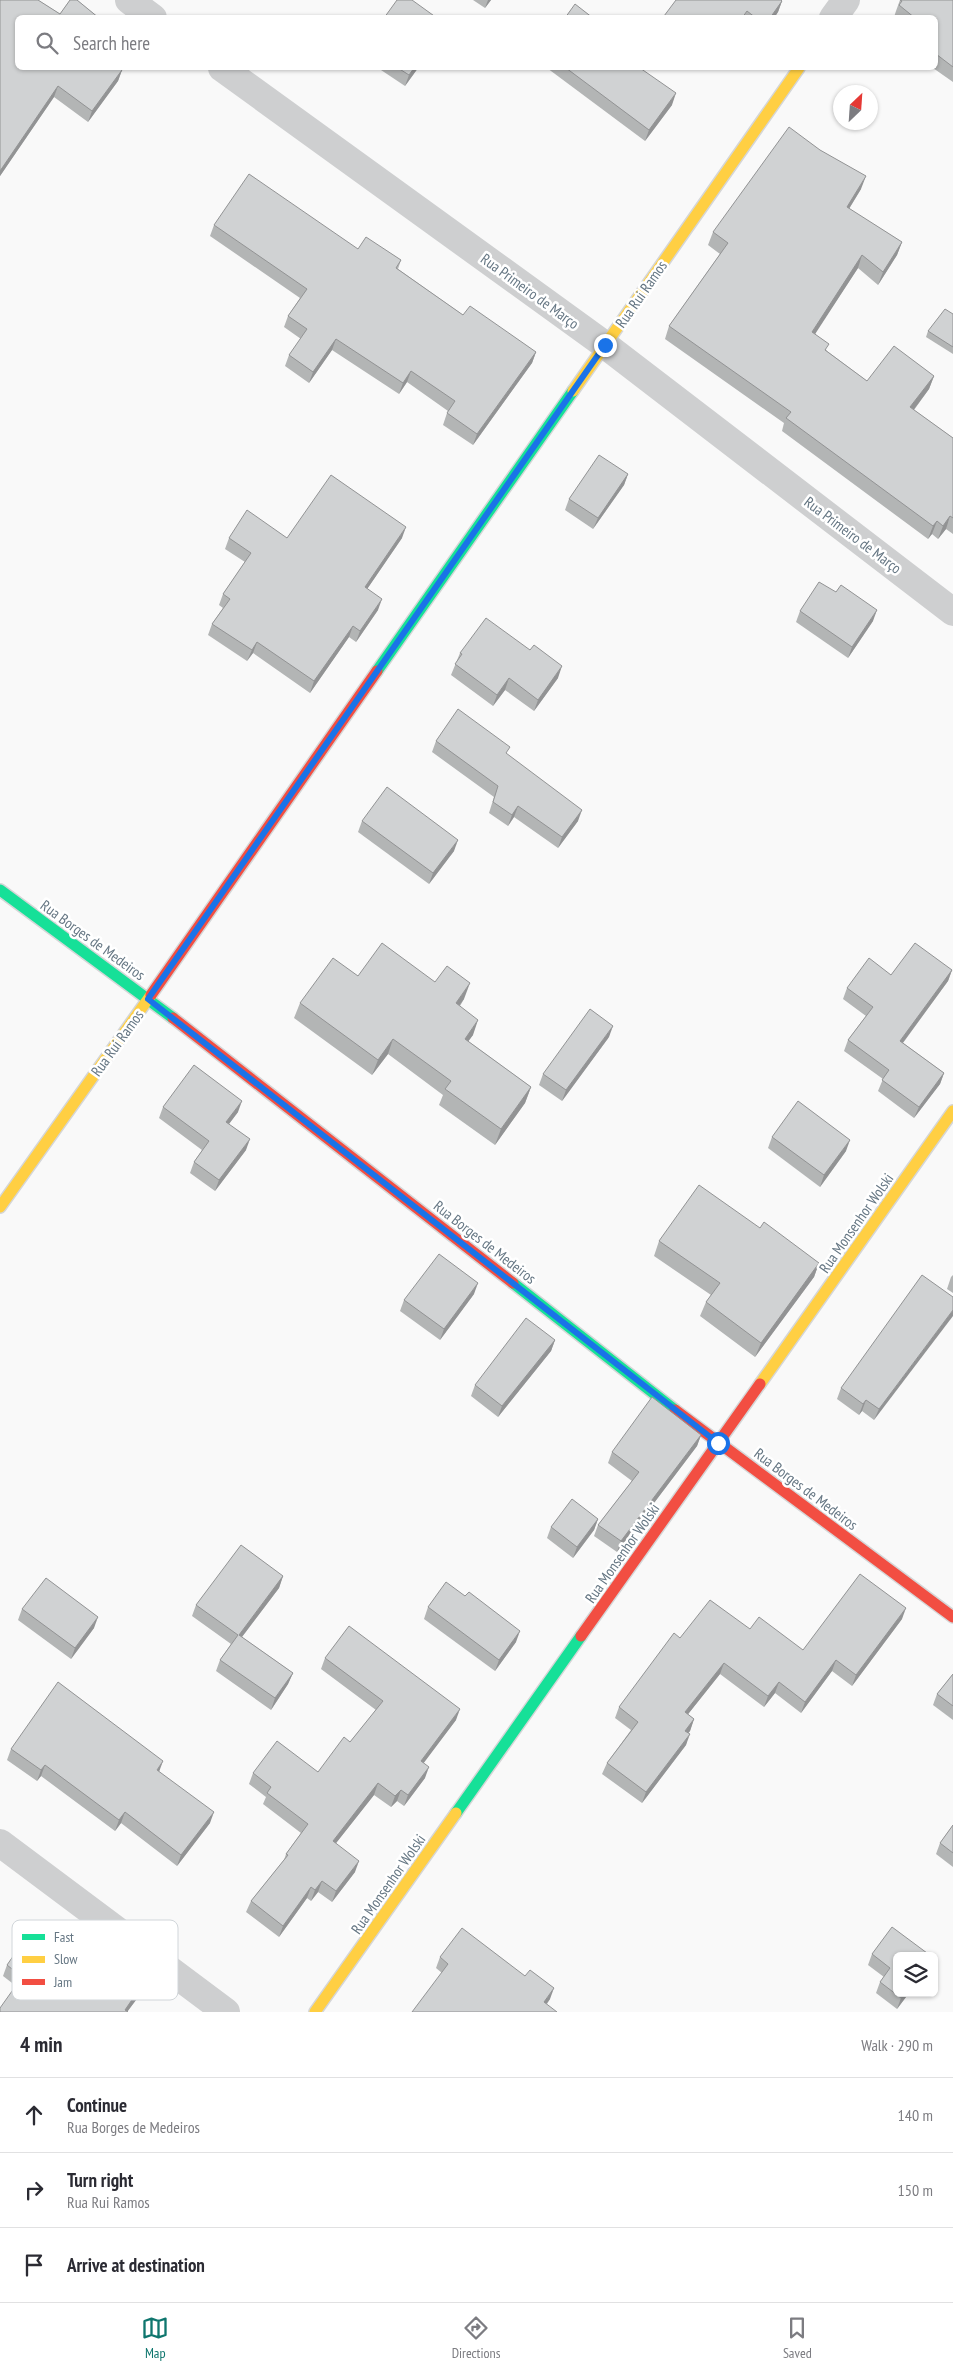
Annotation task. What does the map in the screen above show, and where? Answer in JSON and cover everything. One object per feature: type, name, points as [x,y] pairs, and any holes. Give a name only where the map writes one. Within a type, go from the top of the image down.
[{"type":"street","points":[[129,0],[149,15]]},
{"type":"street","points":[[836,15],[846,0]]},
{"type":"street","name":"Rua Primeiro de Março","points":[[225,70],[605,345],[953,612]]},
{"type":"street","name":"Rua Rui Ramos","points":[[0,1207],[148,999],[798,70]]},
{"type":"street","name":"Rua Borges de Medeiros","points":[[0,890],[148,999],[718,1443],[953,1617]]},
{"type":"street","name":"Rua Monsenhor Wolski","points":[[315,2012],[953,1112]]},
{"type":"street","points":[[0,1843],[103,1920]]},
{"type":"street","points":[[178,1976],[226,2012]]},
{"type":"building","points":[[0,0],[38,0],[60,14],[70,0],[77,0],[95,15],[15,15],[15,70],[122,70],[92,111],[58,86],[0,171]]},
{"type":"building","points":[[397,0],[412,0],[433,15],[386,15]]},
{"type":"building","points":[[676,0],[782,1],[772,15],[752,15],[747,11],[744,15],[665,15]]},
{"type":"building","points":[[900,0],[953,0],[953,67],[938,56],[938,15],[911,15],[899,5],[902,1]]},
{"type":"building","points":[[575,4],[589,15],[567,15]]},
{"type":"building","points":[[401,70],[413,70],[409,75]]},
{"type":"building","points":[[569,70],[643,70],[676,93],[649,130]]},
{"type":"building","points":[[789,127],[820,150],[866,176],[847,207],[902,242],[883,272],[862,255],[812,332],[829,344],[825,350],[867,381],[894,346],[934,376],[910,407],[953,438],[953,518],[950,516],[943,526],[937,521],[933,526],[786,418],[791,412],[669,326],[728,243],[713,232]]},
{"type":"building","points":[[249,174],[358,249],[366,237],[401,260],[396,268],[463,315],[470,306],[536,352],[477,434],[447,413],[455,401],[411,371],[403,383],[336,339],[313,372],[289,355],[307,329],[288,316],[307,289],[214,225]]},
{"type":"building","points":[[945,309],[953,314],[953,347],[928,331]]},
{"type":"building","points":[[599,455],[628,474],[598,518],[569,499]]},
{"type":"building","points":[[331,475],[406,527],[365,587],[382,599],[360,631],[353,626],[314,681],[257,642],[252,650],[212,624],[230,599],[223,594],[251,553],[229,538],[247,510],[287,538]]},
{"type":"building","points":[[819,582],[836,592],[841,585],[877,610],[852,647],[800,611]]},
{"type":"building","points":[[486,618],[530,650],[534,645],[562,666],[538,700],[509,678],[497,695],[455,664],[462,654],[460,653]]},
{"type":"building","points":[[458,709],[510,747],[506,753],[582,810],[562,837],[518,806],[512,815],[493,802],[498,786],[436,741]]},
{"type":"building","points":[[387,787],[458,840],[433,873],[362,821]]},
{"type":"building","points":[[382,943],[435,982],[447,966],[470,983],[456,1003],[478,1020],[465,1039],[531,1087],[501,1129],[445,1089],[451,1081],[393,1039],[378,1060],[300,1003],[333,958],[358,976]]},
{"type":"building","points":[[915,943],[952,970],[900,1041],[944,1073],[919,1107],[882,1080],[889,1070],[848,1040],[873,1007],[847,988],[869,958],[891,975]]},
{"type":"building","points":[[590,1009],[613,1026],[566,1090],[543,1074]]},
{"type":"building","points":[[194,1065],[242,1101],[226,1122],[250,1139],[219,1180],[194,1162],[209,1141],[163,1107]]},
{"type":"building","points":[[798,1101],[850,1140],[824,1175],[772,1137]]},
{"type":"building","points":[[699,1185],[760,1228],[764,1222],[819,1263],[761,1343],[706,1302],[720,1283],[659,1241]]},
{"type":"building","points":[[439,1254],[478,1283],[444,1329],[404,1300]]},
{"type":"building","points":[[922,1275],[953,1297],[953,1310],[879,1409],[866,1400],[863,1404],[841,1388]]},
{"type":"building","points":[[526,1318],[555,1340],[502,1406],[475,1385]]},
{"type":"building","points":[[652,1397],[701,1435],[621,1541],[598,1525],[639,1472],[612,1452]]},
{"type":"building","points":[[572,1499],[598,1519],[577,1547],[551,1527]]},
{"type":"building","points":[[241,1545],[283,1576],[239,1635],[293,1673],[275,1698],[220,1660],[238,1635],[196,1605]]},
{"type":"building","points":[[860,1574],[906,1608],[856,1675],[836,1660],[805,1702],[779,1682],[768,1696],[724,1663],[685,1712],[694,1719],[685,1731],[690,1734],[646,1792],[607,1763],[638,1722],[619,1707],[674,1633],[680,1638],[710,1600],[750,1629],[759,1617],[803,1650]]},
{"type":"building","points":[[46,1578],[98,1617],[75,1648],[22,1609]]},
{"type":"building","points":[[446,1582],[465,1596],[469,1592],[520,1631],[499,1660],[428,1607]]},
{"type":"building","points":[[349,1626],[460,1709],[421,1761],[429,1767],[408,1795],[401,1790],[395,1796],[378,1783],[333,1841],[359,1861],[336,1891],[322,1881],[315,1890],[311,1887],[283,1926],[251,1901],[288,1855],[286,1854],[308,1824],[267,1793],[271,1787],[253,1773],[277,1741],[318,1772],[344,1737],[350,1742],[383,1701],[325,1658]]},
{"type":"building","points":[[953,1674],[953,1706],[937,1694]]},
{"type":"building","points":[[58,1682],[163,1761],[157,1770],[214,1812],[181,1855],[125,1812],[119,1820],[45,1765],[41,1770],[11,1749]]},
{"type":"building","points":[[953,1825],[953,1853],[940,1843]]},
{"type":"building","points":[[892,1927],[926,1952],[893,1952],[893,1992],[880,1982],[890,1968],[872,1954]]},
{"type":"building","points":[[462,1928],[525,1976],[530,1970],[554,1988],[544,2002],[557,2012],[412,2012],[448,1964],[440,1957]]},
{"type":"building","points":[[12,1958],[12,1969],[7,1965]]},
{"type":"building","points":[[12,1991],[12,2000],[132,2000],[125,2010],[128,2012],[0,2012],[0,2008]]},
{"type":"traffic: fast","points":[[377,671],[573,391]]},
{"type":"traffic: fast","points":[[0,890],[173,1018]]},
{"type":"traffic: fast","points":[[513,1283],[675,1410]]},
{"type":"traffic: fast","points":[[456,1813],[581,1636]]},
{"type":"traffic: slow","points":[[573,391],[798,70]]},
{"type":"traffic: slow","points":[[0,1207],[151,995]]},
{"type":"traffic: slow","points":[[760,1384],[953,1111]]},
{"type":"traffic: slow","points":[[315,2012],[456,1813]]},
{"type":"traffic: jam","points":[[151,995],[377,671]]},
{"type":"traffic: jam","points":[[173,1018],[513,1283]]},
{"type":"traffic: jam","points":[[581,1636],[760,1384]]},
{"type":"traffic: jam","points":[[675,1410],[953,1617]]},
{"type":"route","points":[[605,345],[148,999],[718,1443]]}]
